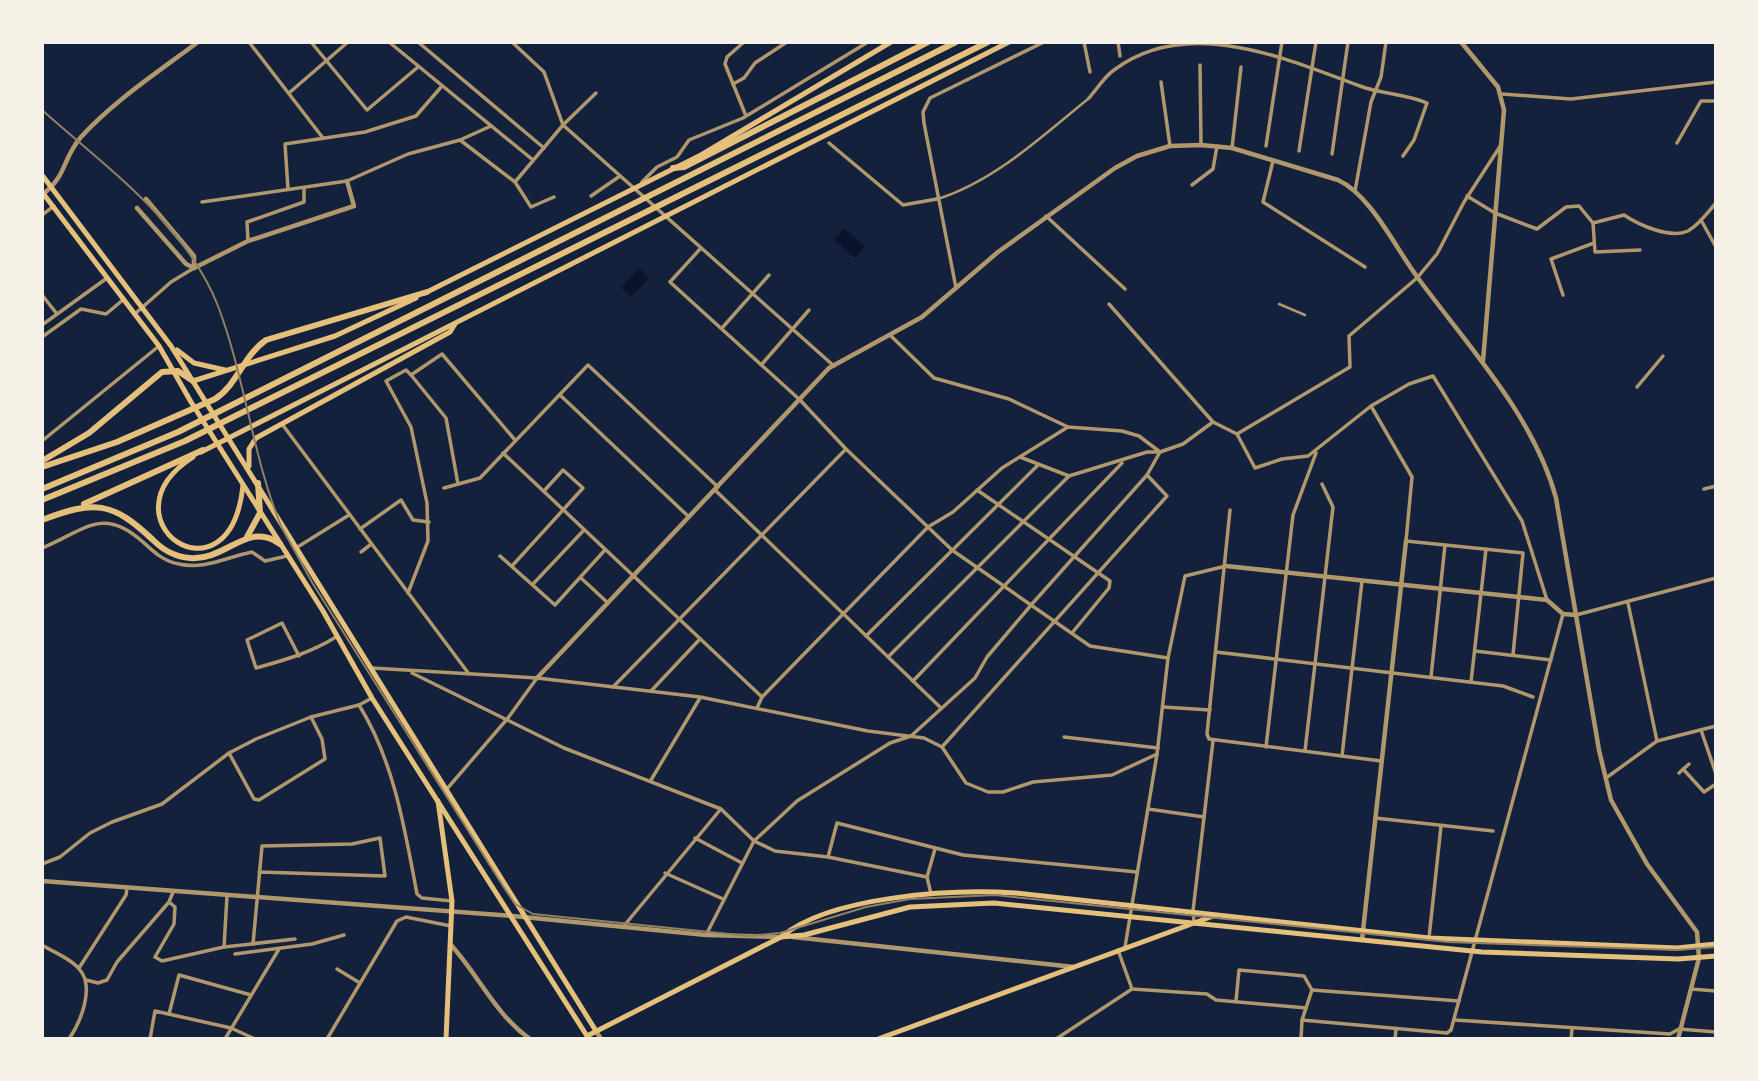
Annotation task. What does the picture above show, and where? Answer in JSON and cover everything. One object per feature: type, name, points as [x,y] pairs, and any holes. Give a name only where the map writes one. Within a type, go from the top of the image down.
[{"type":"highway","points":[[42,461],[89,433],[162,372],[172,370],[193,381],[335,336],[428,292],[730,139],[891,42]]},
{"type":"highway","points":[[673,168],[684,167],[928,42]]},
{"type":"highway","points":[[42,489],[178,432],[956,42]]},
{"type":"highway","points":[[42,500],[212,428],[988,42]]},
{"type":"highway","points":[[42,520],[203,450],[1009,42]]},
{"type":"highway","points":[[42,175],[171,346],[258,482],[295,549],[596,1031]]},
{"type":"highway","points":[[43,193],[137,312],[159,346],[372,698],[588,1037],[781,937],[795,925],[889,899],[931,894],[996,891],[1475,941],[1698,946],[1716,944]]},
{"type":"highway","points":[[42,467],[117,442],[215,399],[228,389],[250,354],[266,340],[428,292]]},
{"type":"highway","points":[[250,471],[252,443],[256,438],[450,332],[457,322]]},
{"type":"highway","points":[[171,346],[194,363],[228,370]]},
{"type":"highway","points":[[190,401],[189,391],[193,381]]},
{"type":"highway","points":[[203,450],[181,465],[161,490],[159,518],[171,538],[196,548],[220,542],[236,522],[243,485]]},
{"type":"highway","points":[[243,541],[252,531],[260,513],[258,482]]},
{"type":"highway","points":[[71,509],[103,506],[120,512],[159,546],[182,557],[204,558],[264,534],[280,544]]},
{"type":"highway","points":[[438,801],[452,901],[446,1039]]},
{"type":"highway","points":[[781,937],[804,935],[890,911],[951,904],[1013,904],[1472,951],[1699,958],[1716,956]]},
{"type":"highway","points":[[878,1039],[1219,914]]},
{"type":"street","points":[[43,193],[61,178],[71,151],[102,116],[198,42]]},
{"type":"street","points":[[249,42],[323,138]]},
{"type":"street","points":[[311,42],[367,110],[418,67]]},
{"type":"street","points":[[289,93],[348,42]]},
{"type":"street","points":[[389,42],[533,160]]},
{"type":"street","points":[[418,42],[544,148]]},
{"type":"street","points":[[512,42],[544,72],[563,125],[834,366]]},
{"type":"street","points":[[744,42],[727,57],[726,64],[746,116]]},
{"type":"street","points":[[733,84],[744,78],[755,63],[788,42]]},
{"type":"street","points":[[642,182],[657,167],[677,157],[690,140],[746,116],[868,42]]},
{"type":"street","points":[[956,288],[923,112],[930,98],[1044,42]]},
{"type":"street","points":[[1084,42],[1090,72]]},
{"type":"street","points":[[1118,42],[1121,56]]},
{"type":"street","points":[[1266,146],[1282,42]]},
{"type":"street","points":[[1298,151],[1314,68],[1316,42]]},
{"type":"street","points":[[1332,154],[1348,42]]},
{"type":"street","points":[[1355,191],[1371,102],[1381,77],[1385,42]]},
{"type":"street","points":[[1461,42],[1502,94],[1503,143],[1483,362]]},
{"type":"street","points":[[829,144],[903,205],[938,199],[961,192],[1017,157],[1089,98],[1115,68],[1155,49],[1179,44],[1218,44],[1281,55],[1376,90],[1427,103],[1414,140],[1403,156]]},
{"type":"street","points":[[1200,65],[1201,145]]},
{"type":"street","points":[[1233,148],[1241,67]]},
{"type":"street","points":[[1161,82],[1170,146]]},
{"type":"street","points":[[1502,94],[1570,99],[1716,82]]},
{"type":"street","points":[[288,189],[285,144],[365,132],[416,116],[442,86]]},
{"type":"street","points":[[515,182],[563,125],[596,93]]},
{"type":"street","points":[[1677,143],[1701,101],[1716,102]]},
{"type":"street","points":[[202,202],[347,181],[408,154],[460,139],[491,126]]},
{"type":"street","points":[[460,139],[515,182],[531,207],[554,197]]},
{"type":"street","points":[[1237,434],[1350,367],[1349,336],[1418,278],[1437,254],[1467,196],[1503,143]]},
{"type":"street","points":[[446,790],[508,718],[537,678],[834,366],[922,317],[1046,216],[1115,168],[1137,156],[1170,146],[1233,148],[1338,180],[1355,191],[1483,362],[1547,466],[1556,498],[1611,800],[1632,841],[1697,932],[1699,958],[1689,988],[1678,1039]]},
{"type":"street","points":[[1192,185],[1213,169],[1217,146]]},
{"type":"street","points":[[1273,161],[1263,202],[1365,267]]},
{"type":"street","points":[[591,197],[621,177]]},
{"type":"street","points":[[137,312],[171,282],[248,241],[354,206],[347,181]]},
{"type":"street","points":[[248,241],[247,222],[304,202],[304,188]]},
{"type":"street","points":[[1467,196],[1495,213],[1537,229],[1571,205],[1584,210],[1593,223],[1595,252],[1640,250]]},
{"type":"street","points":[[146,200],[194,256],[194,268]]},
{"type":"street","points":[[1593,223],[1624,215],[1650,229],[1681,233],[1700,220],[1716,202]]},
{"type":"street","points":[[42,215],[54,206]]},
{"type":"street","points":[[137,208],[186,264],[194,268]]},
{"type":"street","points":[[1046,216],[1125,289]]},
{"type":"street","points":[[1700,220],[1716,246]]},
{"type":"street","points":[[1563,295],[1551,259],[1594,243]]},
{"type":"street","points":[[701,248],[670,282],[800,400],[846,449],[952,550],[979,566],[1090,646],[1168,658]]},
{"type":"street","points":[[722,328],[769,275]]},
{"type":"street","points":[[42,325],[108,277]]},
{"type":"street","points":[[42,295],[57,314]]},
{"type":"street","points":[[42,337],[81,309],[106,314],[125,298]]},
{"type":"street","points":[[1109,304],[1213,422],[1237,434],[1255,468],[1282,459],[1303,458],[1317,451],[1344,425],[1371,406],[1409,384],[1433,376],[1522,521],[1547,600],[1563,614],[1576,615],[1628,603],[1716,578]]},
{"type":"street","points":[[1279,304],[1305,315]]},
{"type":"street","points":[[762,364],[808,310]]},
{"type":"street","points":[[890,335],[934,378],[1009,399],[1068,427],[1122,431],[1139,436],[1160,452]]},
{"type":"street","points":[[42,440],[159,346]]},
{"type":"street","points":[[411,375],[442,354],[515,440]]},
{"type":"street","points":[[1637,387],[1663,356]]},
{"type":"street","points":[[444,488],[480,478],[588,365],[941,708]]},
{"type":"street","points":[[408,593],[428,541],[429,522],[411,427],[386,382],[406,370],[446,418],[458,484]]},
{"type":"street","points":[[560,395],[689,517]]},
{"type":"street","points":[[1362,940],[1412,477],[1371,406]]},
{"type":"street","points":[[888,657],[1069,476],[1183,444],[1213,422]]},
{"type":"street","points":[[281,423],[469,674]]},
{"type":"street","points":[[757,708],[762,698],[928,527],[953,512],[1002,468],[1068,427]]},
{"type":"street","points":[[613,687],[846,449]]},
{"type":"street","points":[[1266,747],[1293,515],[1317,451]]},
{"type":"street","points":[[706,935],[754,841],[797,801],[890,743],[911,736],[975,678],[987,657],[1147,475],[1160,452]]},
{"type":"street","points":[[503,453],[762,698]]},
{"type":"street","points":[[1020,457],[1069,476]]},
{"type":"street","points":[[913,681],[1124,461]]},
{"type":"street","points":[[866,636],[1038,465]]},
{"type":"street","points":[[512,566],[583,488],[564,470],[544,491]]},
{"type":"street","points":[[942,747],[1167,496],[1147,475]]},
{"type":"street","points":[[1305,752],[1333,507],[1322,484]]},
{"type":"street","points":[[1704,489],[1716,486]]},
{"type":"street","points":[[977,490],[1110,581],[1109,588],[1072,634]]},
{"type":"street","points":[[359,530],[401,500],[413,520],[429,522]]},
{"type":"street","points":[[1230,510],[1207,734],[1213,741],[1381,761]]},
{"type":"street","points":[[295,549],[349,515]]},
{"type":"street","points":[[42,548],[90,524],[108,522],[130,530],[157,554],[178,564],[207,565],[252,552],[265,561],[287,556]]},
{"type":"street","points":[[533,584],[584,530]]},
{"type":"street","points":[[1406,541],[1523,553],[1513,655]]},
{"type":"street","points":[[361,552],[370,545]]},
{"type":"street","points":[[1430,677],[1445,545]]},
{"type":"street","points":[[1471,682],[1486,549]]},
{"type":"street","points":[[500,556],[555,605],[606,550]]},
{"type":"street","points":[[1132,989],[1122,948],[1148,808],[1168,658],[1185,576],[1226,566],[1547,600]]},
{"type":"street","points":[[581,578],[608,603]]},
{"type":"street","points":[[1342,756],[1362,580]]},
{"type":"street","points":[[1628,603],[1657,741]]},
{"type":"street","points":[[1302,1020],[1447,1033],[1455,1020],[1563,614]]},
{"type":"street","points":[[299,656],[282,623],[247,640],[256,668],[310,653],[336,636]]},
{"type":"street","points":[[651,691],[700,639]]},
{"type":"street","points":[[1475,651],[1551,660]]},
{"type":"street","points":[[1216,652],[1503,686],[1533,697]]},
{"type":"street","points":[[370,668],[537,678],[700,697],[868,731],[911,736],[942,747],[966,783],[978,790],[996,793],[1033,782],[1112,775],[1157,751]]},
{"type":"street","points":[[410,672],[508,718],[564,748],[721,809],[754,841],[783,853],[828,858],[927,877]]},
{"type":"street","points":[[651,780],[700,697]]},
{"type":"street","points":[[42,863],[60,857],[89,834],[112,822],[162,804],[229,753],[311,717],[359,705],[372,698]]},
{"type":"street","points":[[359,705],[372,727],[403,818],[417,894],[422,898],[452,901]]},
{"type":"street","points":[[1162,707],[1210,710]]},
{"type":"street","points":[[229,753],[254,799],[259,800],[325,759],[323,739],[311,717]]},
{"type":"street","points":[[1605,778],[1657,741],[1716,726]]},
{"type":"street","points":[[1701,730],[1716,774]]},
{"type":"street","points":[[1063,737],[1157,751]]},
{"type":"street","points":[[1194,922],[1193,911],[1213,741]]},
{"type":"street","points":[[1679,773],[1689,764]]},
{"type":"street","points":[[1683,769],[1704,792],[1716,784]]},
{"type":"street","points":[[1148,808],[1204,817]]},
{"type":"street","points":[[623,927],[665,873],[721,809]]},
{"type":"street","points":[[1375,818],[1493,831]]},
{"type":"street","points":[[828,858],[837,823],[935,849],[1137,872]]},
{"type":"street","points":[[1429,938],[1441,825]]},
{"type":"street","points":[[253,944],[261,846],[352,845],[380,838],[386,876],[259,872]]},
{"type":"street","points":[[695,838],[742,863]]},
{"type":"street","points":[[931,894],[927,877],[935,849]]},
{"type":"street","points":[[665,873],[723,899]]},
{"type":"street","points":[[42,881],[513,916],[706,935],[781,937],[1074,967]]},
{"type":"street","points":[[79,968],[126,895],[127,887]]},
{"type":"street","points":[[86,980],[98,983],[107,979],[117,962],[169,902],[173,892]]},
{"type":"street","points":[[225,947],[228,896]]},
{"type":"street","points":[[169,902],[175,907],[174,924],[155,957],[168,961],[225,947],[295,939]]},
{"type":"street","points":[[327,1039],[397,921],[406,917],[450,926]]},
{"type":"street","points":[[235,954],[279,949],[344,935]]},
{"type":"street","points":[[42,945],[79,968],[86,980],[83,1006],[69,1039]]},
{"type":"street","points":[[451,945],[468,965],[497,1010],[530,1039]]},
{"type":"street","points":[[225,1039],[279,949]]},
{"type":"street","points":[[337,969],[360,984]]},
{"type":"street","points":[[1236,1001],[1239,970],[1298,974],[1309,981],[1312,990],[1302,1020],[1301,1039]]},
{"type":"street","points":[[169,1014],[179,975],[251,995]]},
{"type":"street","points":[[1689,988],[1716,991]]},
{"type":"street","points":[[1056,1039],[1132,989],[1207,994],[1216,999],[1306,1008]]},
{"type":"street","points":[[1312,990],[1459,1001]]},
{"type":"street","points":[[150,1039],[156,1012],[231,1028],[255,1039]]},
{"type":"street","points":[[1455,1020],[1670,1034],[1679,1029],[1716,1032]]},
{"type":"street","points":[[1395,1039],[1396,1029]]},
{"type":"street","points":[[1571,1039],[1572,1029]]},
{"type":"street","points":[[596,1031],[601,1039]]},
{"type":"street","points":[[1264,1039],[1274,1039]]},
{"type":"water","points":[[844,228],[865,246],[855,258],[834,240]]},
{"type":"water","points":[[639,268],[649,278],[631,297],[621,288]]},
{"type":"railway","points":[[42,110],[142,199],[186,249],[204,276],[227,333],[263,472],[281,526],[313,584],[503,886],[515,904],[533,914],[749,936],[780,933],[866,907],[910,899],[995,895],[1448,942],[1677,950],[1716,947]]}]
